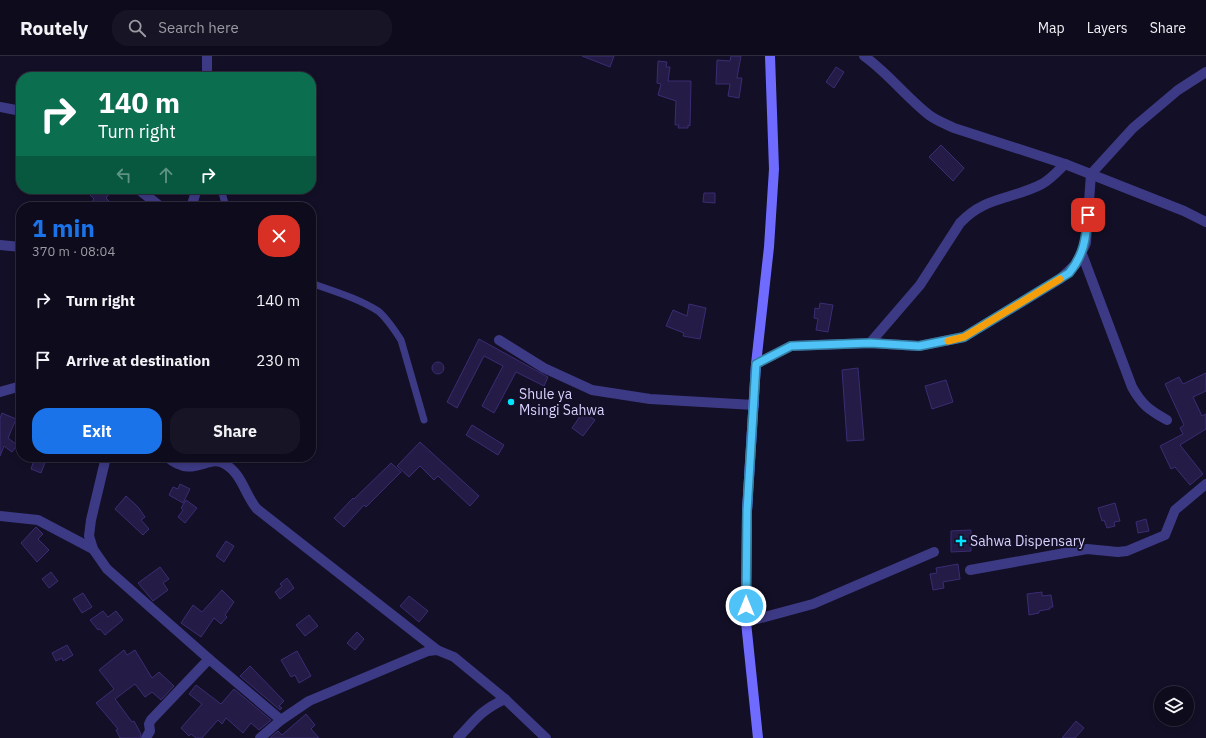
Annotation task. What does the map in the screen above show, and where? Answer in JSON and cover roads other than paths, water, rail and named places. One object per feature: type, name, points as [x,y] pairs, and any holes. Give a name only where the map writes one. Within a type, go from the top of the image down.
[{"type":"main road","points":[[758,738],[746,622],[747,511],[756,364],[769,246],[774,169],[770,56]]},
{"type":"street","points":[[207,56],[207,72]]},
{"type":"street","points":[[864,56],[887,74],[929,115],[938,121],[954,128],[1092,174],[1184,211],[1206,222]]},
{"type":"street","points":[[756,364],[791,346],[870,343],[919,346],[964,337],[1065,276],[1076,264],[1082,254],[1086,242],[1092,174],[1133,128],[1178,90],[1206,72]]},
{"type":"street","points":[[0,107],[16,110]]},
{"type":"street","points":[[870,343],[920,286],[960,223],[967,215],[980,205],[1042,184],[1065,164]]},
{"type":"street","points":[[144,194],[155,202]]},
{"type":"street","points":[[0,245],[16,247]]},
{"type":"street","points":[[1082,254],[1132,387],[1144,406],[1167,420]]},
{"type":"street","points":[[499,340],[544,368],[592,390],[650,399],[754,405]]},
{"type":"street","points":[[0,392],[16,387]]},
{"type":"street","points":[[105,462],[90,520],[90,536],[93,549],[108,569],[208,659],[281,720]]},
{"type":"street","points":[[173,462],[183,467],[192,468],[213,462]]},
{"type":"street","points":[[224,462],[232,469],[241,481],[250,501],[256,509],[437,650],[454,657],[505,700],[546,738]]},
{"type":"street","points":[[970,570],[1087,549],[1118,552],[1127,551],[1165,535],[1175,510],[1206,484]]},
{"type":"street","points":[[0,516],[38,520],[93,549]]},
{"type":"street","points":[[746,622],[813,604],[934,552]]},
{"type":"street","points":[[260,738],[281,720],[309,702],[428,651],[437,650]]},
{"type":"street","points":[[146,738],[150,731],[149,724],[151,720],[208,659]]},
{"type":"street","points":[[458,738],[478,715],[488,708],[505,700]]},
{"type":"lane","points":[[316,285],[362,302],[379,312],[394,330],[401,340],[424,420]]},
{"type":"place","name":"Shule ya Msingi Sahwa","points":[[511,402]]},
{"type":"place","name":"Sahwa Dispensary","points":[[961,541]]}]
